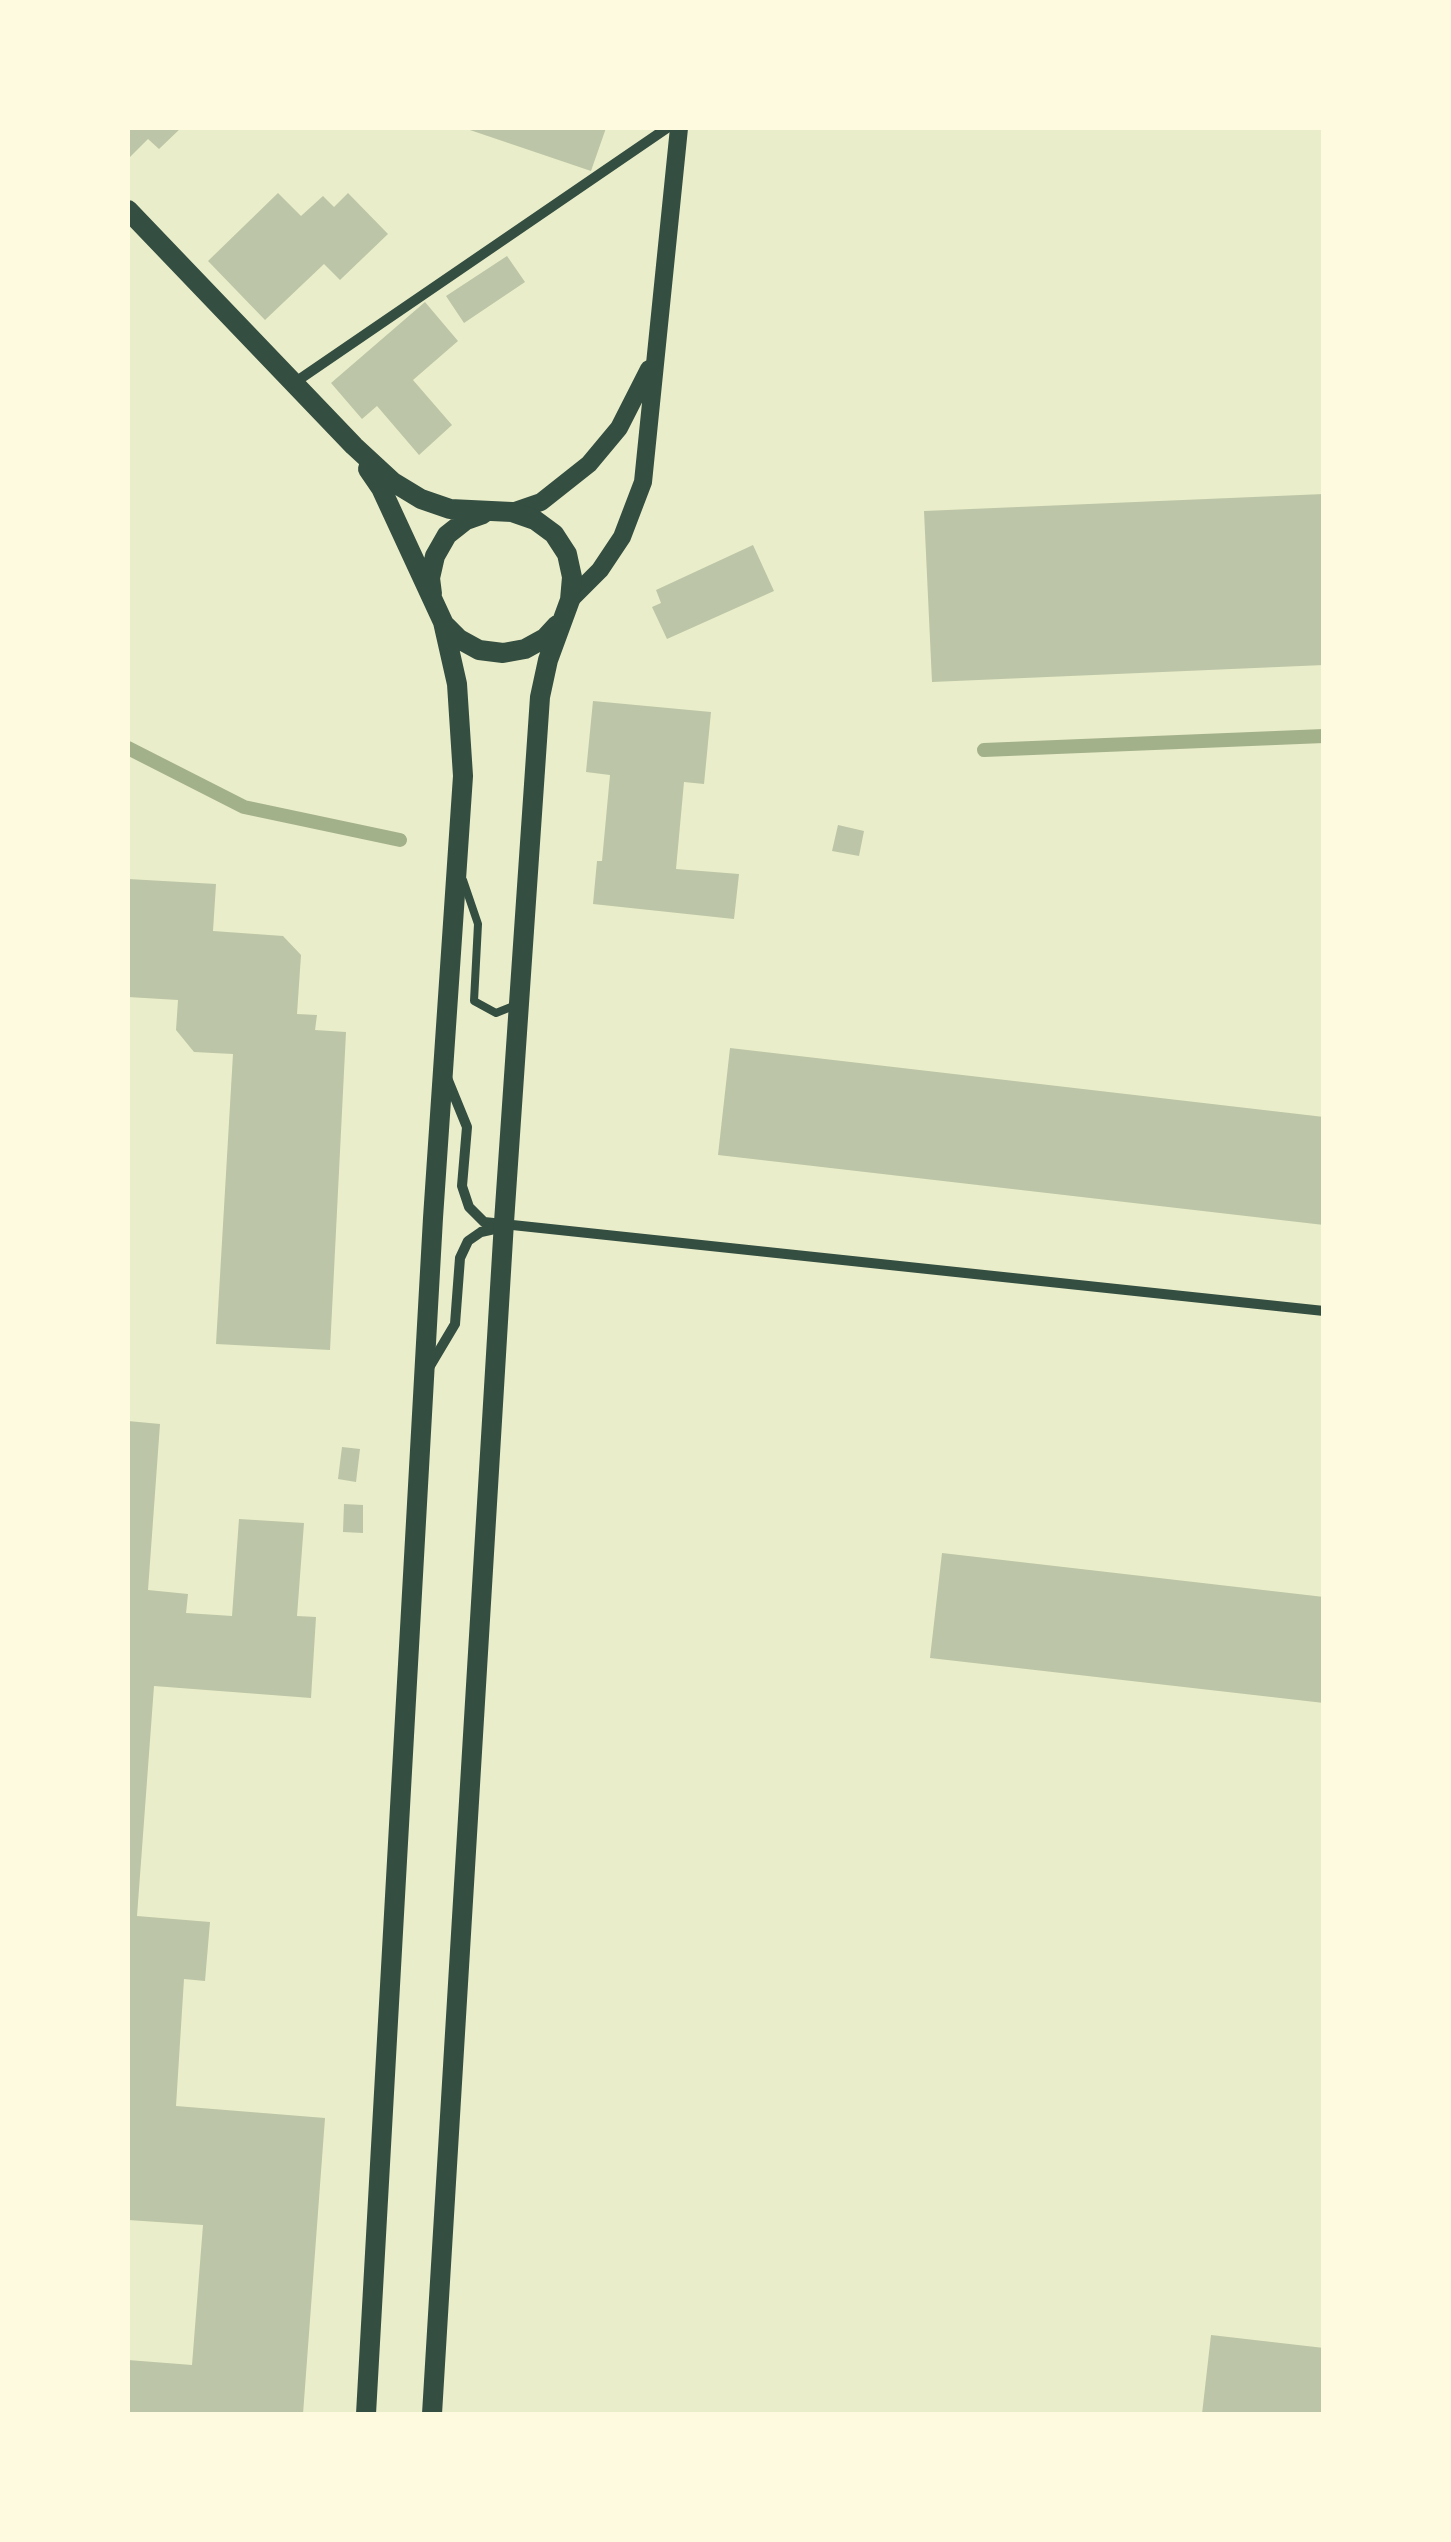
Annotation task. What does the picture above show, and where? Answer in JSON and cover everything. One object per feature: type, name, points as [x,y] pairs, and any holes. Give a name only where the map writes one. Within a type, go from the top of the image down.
[{"type":"main road","points":[[128,210],[293,384],[393,482],[421,499],[450,509],[512,512],[535,520],[554,534],[567,554],[572,577],[570,600],[560,621],[540,697],[432,2414]]},
{"type":"main road","points":[[354,446],[381,488],[443,622],[457,684],[463,776],[366,2414]]},
{"type":"main road","points":[[433,601],[430,578],[435,556],[448,535],[466,520],[489,512]]},
{"type":"main road","points":[[443,622],[459,639],[479,650],[502,653],[525,649],[545,638],[560,621]]},
{"type":"street","points":[[293,384],[667,128]]},
{"type":"street","points":[[570,600],[600,570],[622,536],[643,482],[679,128]]},
{"type":"street","points":[[512,512],[541,502],[564,487],[620,428],[644,383],[656,344]]},
{"type":"street","points":[[443,1069],[466,1127],[462,1186],[470,1207],[484,1222],[1324,1310]]},
{"type":"street","points":[[427,1370],[456,1324],[460,1258],[468,1241],[481,1232],[504,1226]]},
{"type":"lane","points":[[458,866],[478,924],[474,1001],[496,1013],[520,1004]]},
{"type":"building","points":[[128,128],[181,128],[159,149],[148,139],[128,159]]},
{"type":"building","points":[[464,128],[606,128],[591,171]]},
{"type":"building","points":[[278,193],[301,216],[323,196],[334,207],[348,193],[388,234],[340,280],[324,264],[265,320],[208,261]]},
{"type":"building","points":[[507,256],[525,282],[464,323],[446,296]]},
{"type":"building","points":[[425,302],[458,341],[413,380],[452,425],[419,455],[377,406],[362,419],[331,383]]},
{"type":"building","points":[[1324,494],[1324,665],[932,682],[924,511]]},
{"type":"building","points":[[753,545],[774,591],[667,639],[652,607],[661,603],[656,590]]},
{"type":"building","points":[[593,701],[711,712],[704,784],[684,782],[676,869],[739,874],[734,919],[593,904],[597,861],[602,861],[610,775],[586,772]]},
{"type":"building","points":[[838,825],[864,831],[859,856],[832,851]]},
{"type":"building","points":[[128,879],[216,884],[213,931],[283,936],[301,955],[297,1014],[317,1015],[315,1030],[346,1032],[330,1350],[216,1344],[233,1054],[194,1052],[176,1030],[178,1000],[128,997]]},
{"type":"building","points":[[730,1048],[1324,1117],[1324,1225],[718,1155]]},
{"type":"building","points":[[128,1421],[160,1424],[148,1590],[188,1594],[186,1613],[232,1616],[239,1519],[304,1523],[297,1616],[316,1617],[311,1698],[154,1686],[137,1916],[210,1922],[205,1981],[184,1979],[176,2106],[325,2118],[303,2414],[128,2414],[128,2360],[192,2365],[203,2225],[128,2220]]},
{"type":"building","points":[[342,1447],[360,1449],[356,1482],[338,1479]]},
{"type":"building","points":[[344,1504],[363,1505],[363,1533],[343,1532]]},
{"type":"building","points":[[942,1553],[1324,1597],[1324,1703],[930,1658]]},
{"type":"building","points":[[1211,2335],[1324,2348],[1324,2414],[1202,2414]]},
{"type":"waterway","points":[[984,750],[1324,736]]},
{"type":"waterway","points":[[128,748],[244,807],[400,840]]}]
